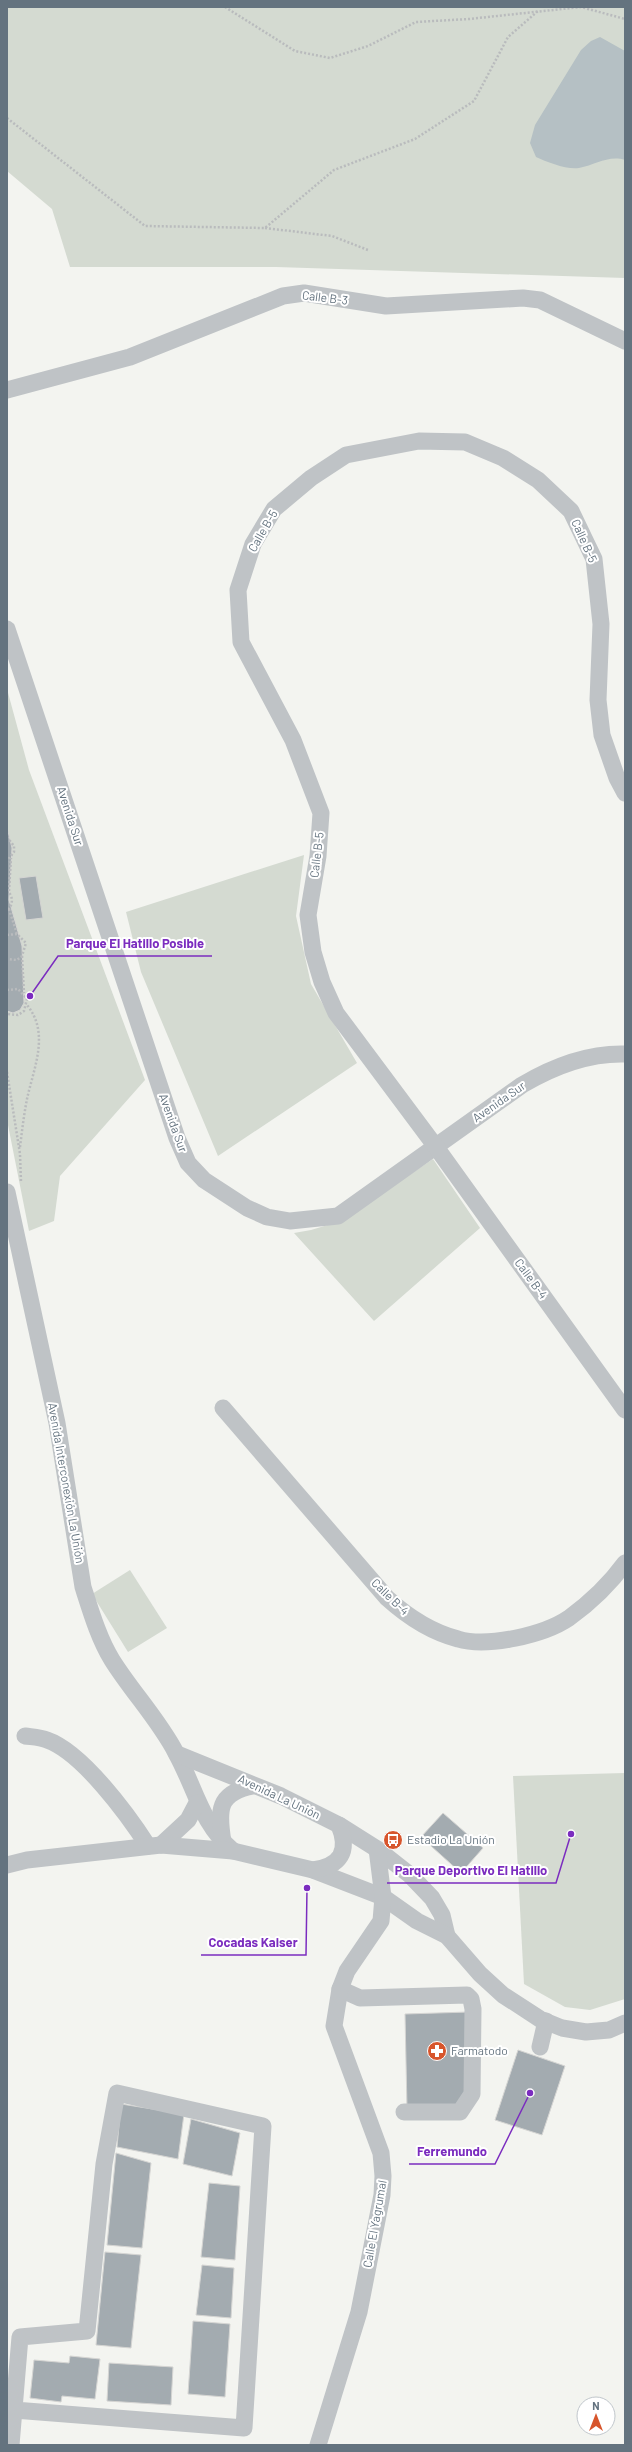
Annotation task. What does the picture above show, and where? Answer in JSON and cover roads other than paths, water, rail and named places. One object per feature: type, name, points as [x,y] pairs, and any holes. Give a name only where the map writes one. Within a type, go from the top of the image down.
[{"type":"street","name":"Calle B-3","points":[[7,390],[130,357],[283,296],[304,293],[386,306],[523,298],[540,300],[625,341]]},
{"type":"street","name":"Calle B-5","points":[[436,1147],[336,1013],[322,982],[313,952],[308,915],[318,856],[321,813],[293,740],[241,642],[238,590],[253,544],[274,509],[311,478],[346,455],[378,447],[418,441],[466,442],[503,458],[538,480],[571,511],[594,559],[600,616],[598,700],[602,735],[617,778],[625,793]]},
{"type":"street","name":"Avenida Sur","points":[[7,629],[177,1138],[188,1163],[204,1180],[247,1208],[267,1217],[290,1221],[338,1216],[522,1085],[548,1070],[573,1061],[609,1053],[625,1054]]},
{"type":"street","name":"Calle B-4","points":[[436,1147],[625,1410]]},
{"type":"street","name":"Avenida Interconexión La Unión","points":[[14,1189],[57,1423],[83,1587],[112,1660],[163,1730],[177,1754]]},
{"type":"street","name":"Calle B-4","points":[[223,1408],[387,1598],[406,1616],[459,1640],[486,1642],[515,1638],[567,1619],[610,1584],[625,1563]]},
{"type":"street","points":[[25,1736],[47,1740],[65,1750],[84,1766],[154,1846],[188,1820],[197,1803]]},
{"type":"street","name":"Avenida La Unión","points":[[177,1754],[234,1776],[253,1786],[281,1796],[339,1825],[378,1849],[410,1875],[432,1898],[442,1915],[447,1936]]},
{"type":"street","points":[[177,1754],[197,1803],[211,1828],[228,1847]]},
{"type":"street","points":[[228,1847],[220,1811],[224,1800],[230,1793],[238,1789],[253,1786]]},
{"type":"street","points":[[313,1870],[334,1864],[341,1856],[344,1836],[339,1825]]},
{"type":"street","name":"Avenida La Unión","points":[[7,1865],[27,1860],[154,1846],[228,1847],[313,1870],[383,1896],[417,1920],[447,1936],[480,1974],[503,1995],[523,2010],[546,2021],[562,2028],[586,2032],[609,2030],[625,2023]]},
{"type":"street","name":"Calle El Yagrumal","points":[[318,2445],[358,2312],[382,2195],[383,2176],[381,2153],[334,2026],[340,1988],[348,1971],[381,1920],[383,1896],[378,1849]]},
{"type":"street","points":[[340,1988],[360,1998],[467,1995],[471,1999],[473,2008],[472,2094],[469,2101],[460,2112],[404,2112]]},
{"type":"street","points":[[540,2047],[546,2021]]},
{"type":"street","points":[[11,2445],[20,2337],[88,2332],[104,2164],[117,2093],[263,2126],[244,2428],[14,2410]]},
{"type":"place","name":"Parque El Hatillo Posible","points":[[30,996]]},
{"type":"place","name":"Parque Deportivo El Hatillo","points":[[571,1834]]},
{"type":"place","name":"Estadio La Unión","points":[[393,1840]]},
{"type":"place","name":"Cocadas Kaiser","points":[[307,1888]]},
{"type":"place","name":"Farmatodo","points":[[437,2051]]},
{"type":"place","name":"Ferremundo","points":[[530,2093]]}]
